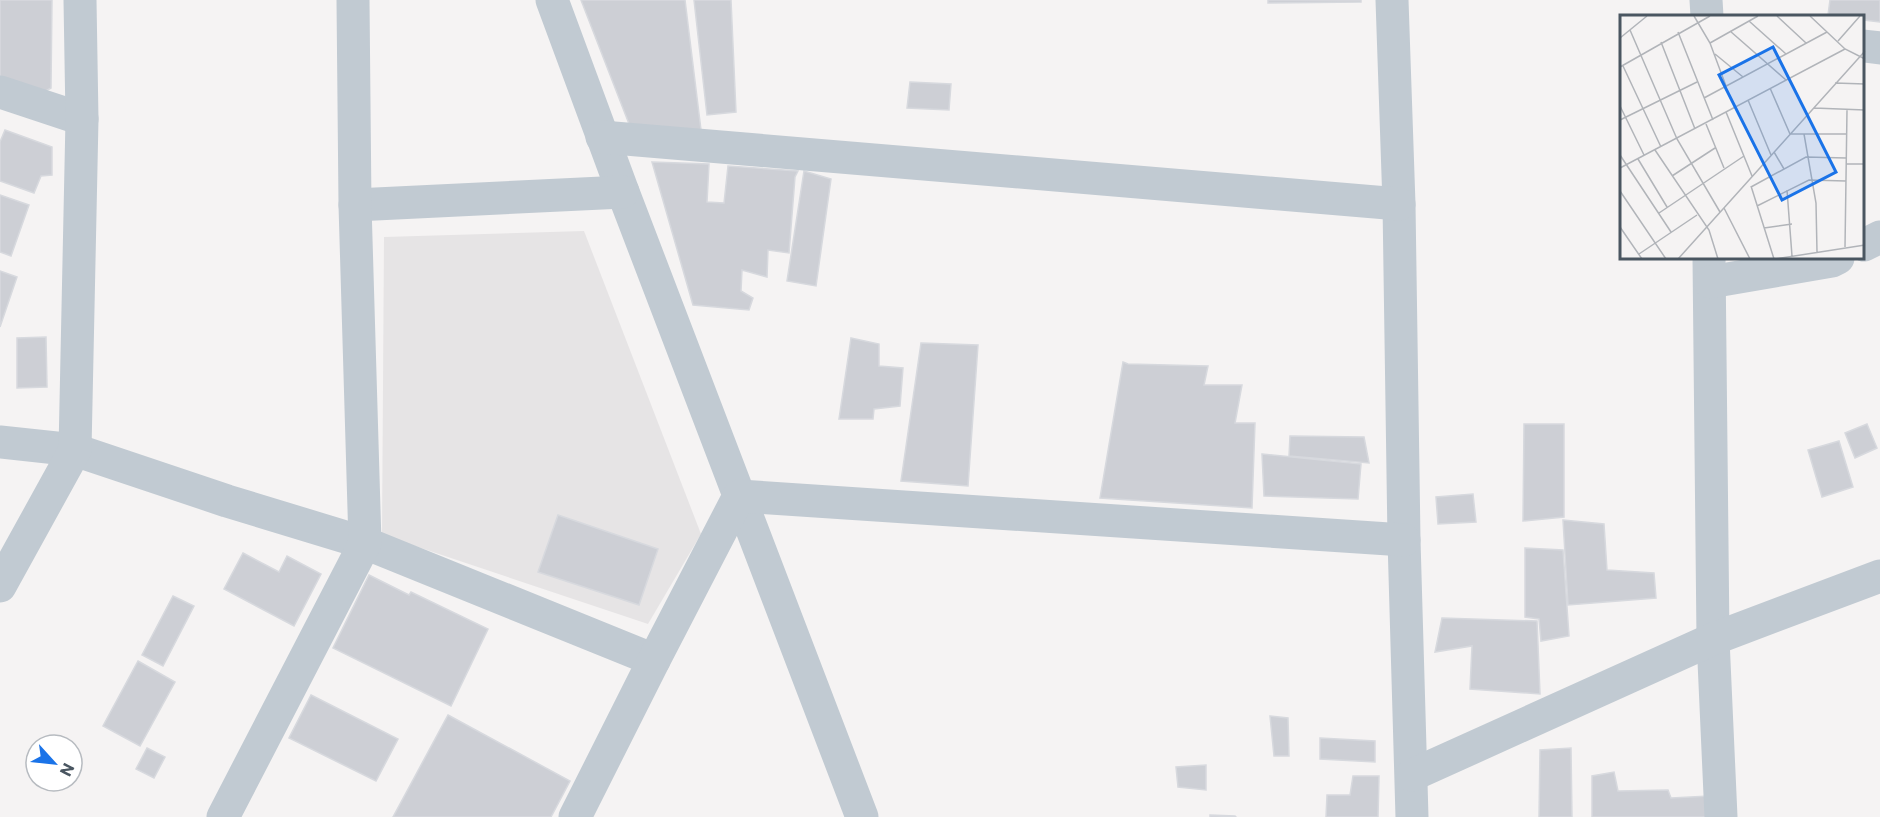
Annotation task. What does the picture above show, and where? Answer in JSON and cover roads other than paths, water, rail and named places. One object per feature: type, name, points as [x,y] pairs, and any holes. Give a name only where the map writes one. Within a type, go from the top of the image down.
[{"type":"street","points":[[0,586],[75,450],[82,119],[80,0]]},
{"type":"street","points":[[223,817],[365,543],[355,205],[352,0]]},
{"type":"street","points":[[552,0],[622,192],[862,817]]},
{"type":"street","points":[[1392,0],[1399,204],[1404,540],[1412,817]]},
{"type":"street","points":[[1706,0],[1707,15]]},
{"type":"street","points":[[1865,46],[1880,48]]},
{"type":"street","points":[[0,92],[82,119]]},
{"type":"street","points":[[602,137],[1399,204]]},
{"type":"street","points":[[355,205],[622,192]]},
{"type":"street","points":[[1865,244],[1880,237]]},
{"type":"street","points":[[1721,817],[1713,639],[1709,270],[1834,260]]},
{"type":"street","points":[[0,442],[75,450],[227,501],[365,543],[654,660]]},
{"type":"street","points":[[739,496],[1404,540]]},
{"type":"street","points":[[575,817],[739,496]]},
{"type":"street","points":[[1412,775],[1713,639],[1880,576]]}]
